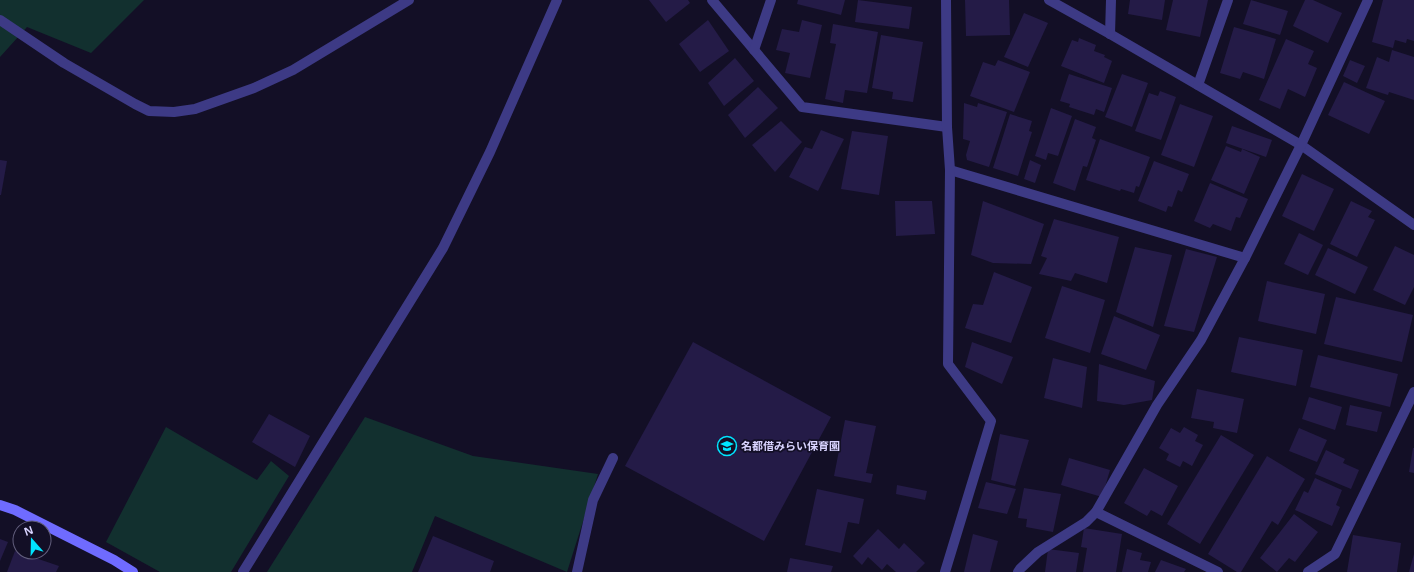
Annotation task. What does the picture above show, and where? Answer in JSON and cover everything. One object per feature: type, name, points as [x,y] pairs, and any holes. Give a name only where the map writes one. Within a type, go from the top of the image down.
[{"type":"street","points":[[0,20],[64,63],[134,104],[149,110],[174,112],[195,108],[254,88],[293,70],[409,0]]},
{"type":"street","points":[[243,572],[443,248],[490,152],[557,0]]},
{"type":"street","points":[[712,0],[802,107],[947,127]]},
{"type":"street","points":[[754,50],[770,0]]},
{"type":"street","points":[[945,572],[991,421],[948,364],[950,170],[947,127],[946,0]]},
{"type":"street","points":[[1049,0],[1301,145],[1414,225]]},
{"type":"street","points":[[1110,34],[1111,0]]},
{"type":"street","points":[[1198,86],[1228,0]]},
{"type":"street","points":[[1018,572],[1038,552],[1086,522],[1096,512],[1157,405],[1201,340],[1245,258],[1301,145],[1368,0]]},
{"type":"street","points":[[950,170],[1245,258]]},
{"type":"street","points":[[1308,572],[1335,554],[1414,392]]},
{"type":"street","points":[[577,572],[593,500],[613,458]]},
{"type":"street","points":[[0,505],[15,510],[114,560],[134,572]]},
{"type":"street","points":[[1096,512],[1218,572]]},
{"type":"green space","points":[[0,0],[144,0],[91,53],[27,27],[0,57]]},
{"type":"green space","points":[[365,417],[473,456],[598,474],[567,572],[435,516],[412,572],[267,572]]},
{"type":"green space","points":[[166,427],[257,480],[271,461],[289,476],[231,572],[160,572],[106,542]]},
{"type":"building","points":[[649,0],[688,0],[690,3],[666,22]]},
{"type":"building","points":[[798,0],[845,0],[841,15],[797,4]]},
{"type":"building","points":[[858,0],[912,7],[909,29],[855,22]]},
{"type":"building","points":[[965,0],[1009,0],[1010,35],[966,36]]},
{"type":"building","points":[[1130,0],[1165,0],[1162,20],[1128,14]]},
{"type":"building","points":[[1173,0],[1208,0],[1200,37],[1166,30]]},
{"type":"building","points":[[1251,0],[1288,11],[1280,35],[1243,24]]},
{"type":"building","points":[[1305,0],[1313,0],[1342,13],[1328,43],[1293,26]]},
{"type":"building","points":[[1383,0],[1414,0],[1414,41],[1407,39],[1406,43],[1395,40],[1393,48],[1372,42]]},
{"type":"building","points":[[1024,13],[1048,23],[1028,67],[1004,57]]},
{"type":"building","points":[[708,20],[729,51],[700,72],[679,44]]},
{"type":"building","points":[[802,20],[822,25],[810,78],[785,73],[790,53],[776,50],[782,29],[799,32]]},
{"type":"building","points":[[833,24],[878,32],[867,93],[845,90],[843,103],[825,99],[836,44],[830,43]]},
{"type":"building","points":[[1234,27],[1276,39],[1264,79],[1243,72],[1240,79],[1220,73]]},
{"type":"building","points":[[881,35],[923,42],[913,102],[892,99],[893,92],[872,88]]},
{"type":"building","points":[[1079,38],[1096,45],[1094,51],[1105,55],[1104,57],[1112,61],[1104,83],[1061,66],[1072,40],[1078,42]]},
{"type":"building","points":[[1286,39],[1314,51],[1308,64],[1317,68],[1305,97],[1288,89],[1280,109],[1259,100]]},
{"type":"building","points":[[1392,50],[1414,57],[1414,100],[1389,92],[1388,95],[1366,88],[1377,57],[1389,62]]},
{"type":"building","points":[[735,58],[754,81],[724,106],[708,83]]},
{"type":"building","points":[[998,60],[1030,72],[1014,112],[970,96],[983,62],[995,66]]},
{"type":"building","points":[[1350,60],[1365,66],[1357,83],[1343,76]]},
{"type":"building","points":[[1069,74],[1112,88],[1104,112],[1096,109],[1094,115],[1069,107],[1070,104],[1060,101]]},
{"type":"building","points":[[1122,74],[1148,83],[1132,127],[1105,117]]},
{"type":"building","points":[[1344,82],[1385,101],[1369,134],[1328,115]]},
{"type":"building","points":[[758,87],[778,108],[745,138],[728,115]]},
{"type":"building","points":[[1160,91],[1176,97],[1161,140],[1135,131],[1149,93],[1158,96]]},
{"type":"building","points":[[964,103],[977,107],[978,103],[1007,112],[989,167],[967,160],[966,155],[970,141],[963,139]]},
{"type":"building","points":[[1180,104],[1213,116],[1194,167],[1161,155]]},
{"type":"building","points":[[1051,108],[1072,116],[1058,156],[1048,153],[1046,160],[1035,156]]},
{"type":"building","points":[[1010,114],[1032,121],[1029,131],[1032,132],[1018,176],[993,168]]},
{"type":"building","points":[[1075,119],[1096,127],[1092,138],[1096,140],[1087,167],[1083,166],[1075,191],[1053,183]]},
{"type":"building","points":[[781,121],[802,142],[775,172],[752,145]]},
{"type":"building","points":[[1232,126],[1272,140],[1266,157],[1226,143]]},
{"type":"building","points":[[821,130],[844,139],[818,191],[789,177],[805,147],[812,149]]},
{"type":"building","points":[[852,131],[888,136],[879,195],[841,189]]},
{"type":"building","points":[[1100,139],[1150,157],[1139,187],[1136,186],[1134,193],[1121,189],[1120,191],[1086,180]]},
{"type":"building","points":[[1226,146],[1241,152],[1242,149],[1260,157],[1244,194],[1211,180]]},
{"type":"building","points":[[0,160],[7,161],[1,195],[0,195]]},
{"type":"building","points":[[1030,160],[1041,165],[1035,183],[1024,179]]},
{"type":"building","points":[[1154,161],[1189,174],[1182,192],[1178,190],[1172,207],[1168,206],[1166,212],[1138,201]]},
{"type":"building","points":[[1302,174],[1334,189],[1314,231],[1282,216]]},
{"type":"building","points":[[1210,183],[1248,199],[1240,218],[1236,217],[1231,231],[1213,224],[1210,228],[1194,221]]},
{"type":"building","points":[[895,201],[932,201],[935,234],[896,236]]},
{"type":"building","points":[[983,201],[1044,224],[1031,264],[993,263],[971,255]]},
{"type":"building","points":[[1351,201],[1372,211],[1368,217],[1375,220],[1357,257],[1330,244]]},
{"type":"building","points":[[1054,219],[1119,237],[1107,283],[1075,273],[1071,281],[1039,274],[1047,258],[1041,256]]},
{"type":"building","points":[[1299,233],[1323,245],[1308,275],[1284,264]]},
{"type":"building","points":[[1395,246],[1414,255],[1414,287],[1405,305],[1373,290]]},
{"type":"building","points":[[1135,247],[1172,255],[1153,327],[1116,312]]},
{"type":"building","points":[[1328,248],[1368,267],[1355,294],[1315,275]]},
{"type":"building","points":[[1186,249],[1217,257],[1194,332],[1164,326]]},
{"type":"building","points":[[994,272],[1032,287],[1011,343],[965,328],[973,304],[983,305]]},
{"type":"building","points":[[1267,281],[1325,294],[1316,334],[1258,321]]},
{"type":"building","points":[[1062,286],[1105,300],[1090,353],[1045,338]]},
{"type":"building","points":[[1336,297],[1413,315],[1402,362],[1324,344]]},
{"type":"building","points":[[1114,316],[1160,335],[1146,370],[1101,354]]},
{"type":"building","points":[[1239,337],[1303,350],[1296,386],[1231,372]]},
{"type":"building","points":[[693,342],[831,417],[764,541],[625,466]]},
{"type":"building","points":[[972,342],[1013,357],[1002,384],[965,367]]},
{"type":"building","points":[[1318,355],[1398,374],[1390,407],[1310,387]]},
{"type":"building","points":[[1053,358],[1087,367],[1082,408],[1044,398]]},
{"type":"building","points":[[1099,364],[1155,381],[1152,400],[1124,405],[1097,401]]},
{"type":"building","points":[[1197,389],[1244,399],[1237,433],[1213,428],[1214,422],[1191,418]]},
{"type":"building","points":[[1309,397],[1342,407],[1335,430],[1302,419]]},
{"type":"building","points":[[1350,405],[1382,412],[1377,432],[1346,425]]},
{"type":"building","points":[[269,414],[310,436],[295,467],[252,442]]},
{"type":"building","points":[[845,420],[876,426],[866,473],[873,474],[871,483],[834,476]]},
{"type":"building","points":[[1184,427],[1198,435],[1195,441],[1203,445],[1192,466],[1183,461],[1180,467],[1166,460],[1169,454],[1159,448],[1171,428],[1180,433]]},
{"type":"building","points":[[1299,428],[1327,440],[1317,462],[1289,451]]},
{"type":"building","points":[[1000,434],[1029,440],[1015,486],[991,480]]},
{"type":"building","points":[[1221,435],[1254,455],[1200,544],[1167,524]]},
{"type":"building","points":[[1414,448],[1414,473],[1409,472]]},
{"type":"building","points":[[1326,450],[1345,459],[1343,463],[1359,470],[1351,489],[1315,474]]},
{"type":"building","points":[[1267,456],[1305,479],[1278,525],[1272,521],[1241,572],[1237,572],[1208,554]]},
{"type":"building","points":[[1069,458],[1110,470],[1102,497],[1061,485]]},
{"type":"building","points":[[1144,468],[1178,486],[1162,516],[1151,510],[1147,516],[1124,503]]},
{"type":"building","points":[[1315,478],[1342,490],[1336,505],[1340,507],[1332,526],[1295,510],[1304,491],[1308,493]]},
{"type":"building","points":[[986,482],[1016,489],[1007,514],[978,508]]},
{"type":"building","points":[[897,485],[927,491],[925,500],[896,494]]},
{"type":"building","points":[[1024,488],[1061,494],[1053,532],[1026,527],[1027,519],[1018,518]]},
{"type":"building","points":[[817,489],[864,499],[859,524],[848,522],[841,553],[805,545]]},
{"type":"building","points":[[1294,514],[1318,532],[1295,562],[1289,558],[1277,572],[1260,558]]},
{"type":"building","points":[[1084,528],[1122,534],[1116,572],[1083,572],[1087,548],[1081,547]]},
{"type":"building","points":[[878,529],[899,549],[904,543],[925,563],[916,572],[896,572],[887,564],[882,570],[868,557],[862,565],[853,556]]},
{"type":"building","points":[[973,534],[998,541],[990,572],[964,572]]},
{"type":"building","points":[[1353,535],[1401,543],[1397,572],[1347,572]]},
{"type":"building","points":[[433,536],[494,561],[490,572],[418,572]]},
{"type":"building","points":[[0,539],[8,542],[0,561]]},
{"type":"building","points":[[1048,549],[1079,553],[1076,572],[1045,572]]},
{"type":"building","points":[[1127,549],[1142,553],[1140,560],[1151,562],[1148,572],[1122,572]]},
{"type":"building","points":[[1414,554],[1414,572],[1409,572]]},
{"type":"building","points":[[790,558],[833,566],[831,572],[787,572]]},
{"type":"building","points":[[12,559],[41,560],[59,566],[56,572],[7,572]]},
{"type":"building","points":[[1161,560],[1186,569],[1184,572],[1155,572]]},
{"type":"place","name":"名都借みらい保育園","points":[[727,446]]}]
